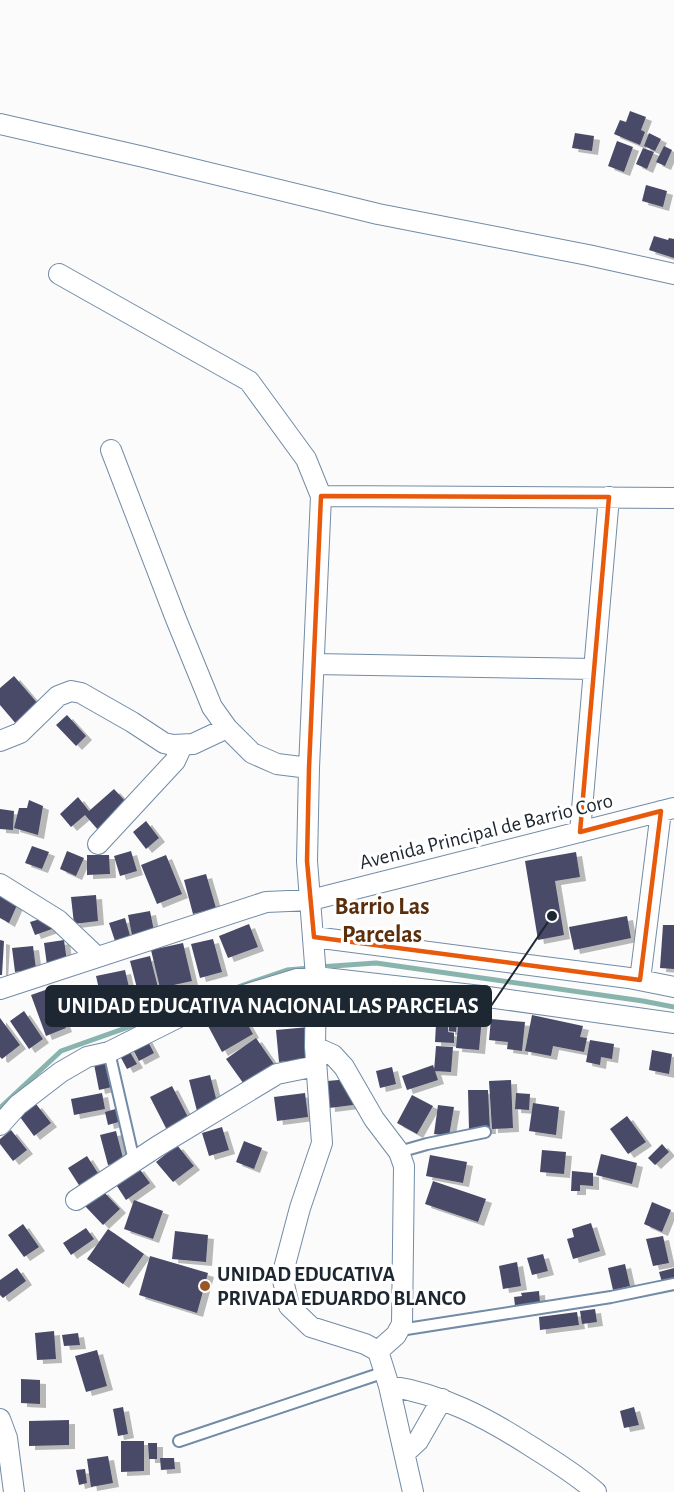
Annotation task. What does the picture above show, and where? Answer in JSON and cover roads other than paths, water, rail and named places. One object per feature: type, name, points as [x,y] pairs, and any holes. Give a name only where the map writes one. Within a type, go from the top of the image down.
[{"type":"street","points":[[0,124],[378,214],[674,274]]},
{"type":"street","points":[[59,274],[249,381],[306,459],[321,496],[307,861],[316,971],[316,1057],[322,1143],[300,1208],[282,1276],[289,1306],[311,1327],[365,1344],[378,1351],[387,1379],[413,1492]]},
{"type":"street","points":[[111,450],[212,707],[227,728],[252,753],[277,764],[309,768]]},
{"type":"street","points":[[321,496],[674,498]]},
{"type":"street","points":[[580,832],[609,497]]},
{"type":"street","points":[[314,664],[594,669]]},
{"type":"street","points":[[0,741],[20,733],[58,696],[71,690],[81,693],[132,722],[164,743],[182,746],[193,744],[227,728]]},
{"type":"street","points":[[98,844],[144,798],[175,762],[182,746]]},
{"type":"street","points":[[640,980],[667,809]]},
{"type":"street","name":"Avenida Principal de Barrio Coro","points":[[0,989],[266,902],[311,900],[667,809]]},
{"type":"street","points":[[0,884],[58,920],[97,957]]},
{"type":"street","points":[[314,937],[640,980],[674,987]]},
{"type":"street","points":[[0,1125],[18,1105],[62,1072],[87,1057],[109,1052],[189,1012],[316,971],[674,1023]]},
{"type":"street","points":[[76,1200],[134,1161],[277,1074],[316,1057],[333,1055],[344,1067],[374,1119],[399,1152],[404,1166],[402,1324],[392,1340],[378,1351]]},
{"type":"street","points":[[387,1379],[442,1399],[493,1422],[566,1468],[596,1492]]},
{"type":"street","points":[[405,1453],[418,1441],[442,1399]]},
{"type":"street","points":[[0,1419],[7,1438],[14,1492]]},
{"type":"lane","points":[[109,1052],[134,1161]]},
{"type":"lane","points":[[399,1152],[485,1132]]},
{"type":"lane","points":[[400,1330],[611,1297],[674,1284]]},
{"type":"lane","points":[[179,1441],[387,1379]]},
{"type":"waterway","points":[[319,967],[376,963],[674,1007]]},
{"type":"waterway","points":[[238,987],[287,970],[310,968]]},
{"type":"waterway","points":[[0,1108],[61,1051],[168,1013]]},
{"type":"place","name":"UNIDAD EDUCATIVA NACIONAL LAS PARCELAS","points":[[552,916]]},
{"type":"place","name":"UNIDAD EDUCATIVA PRIVADA EDUARDO BLANCO","points":[[205,1286]]},
{"type":"district","name":"Barrio Las Parcelas","points":[[382,920]]}]
